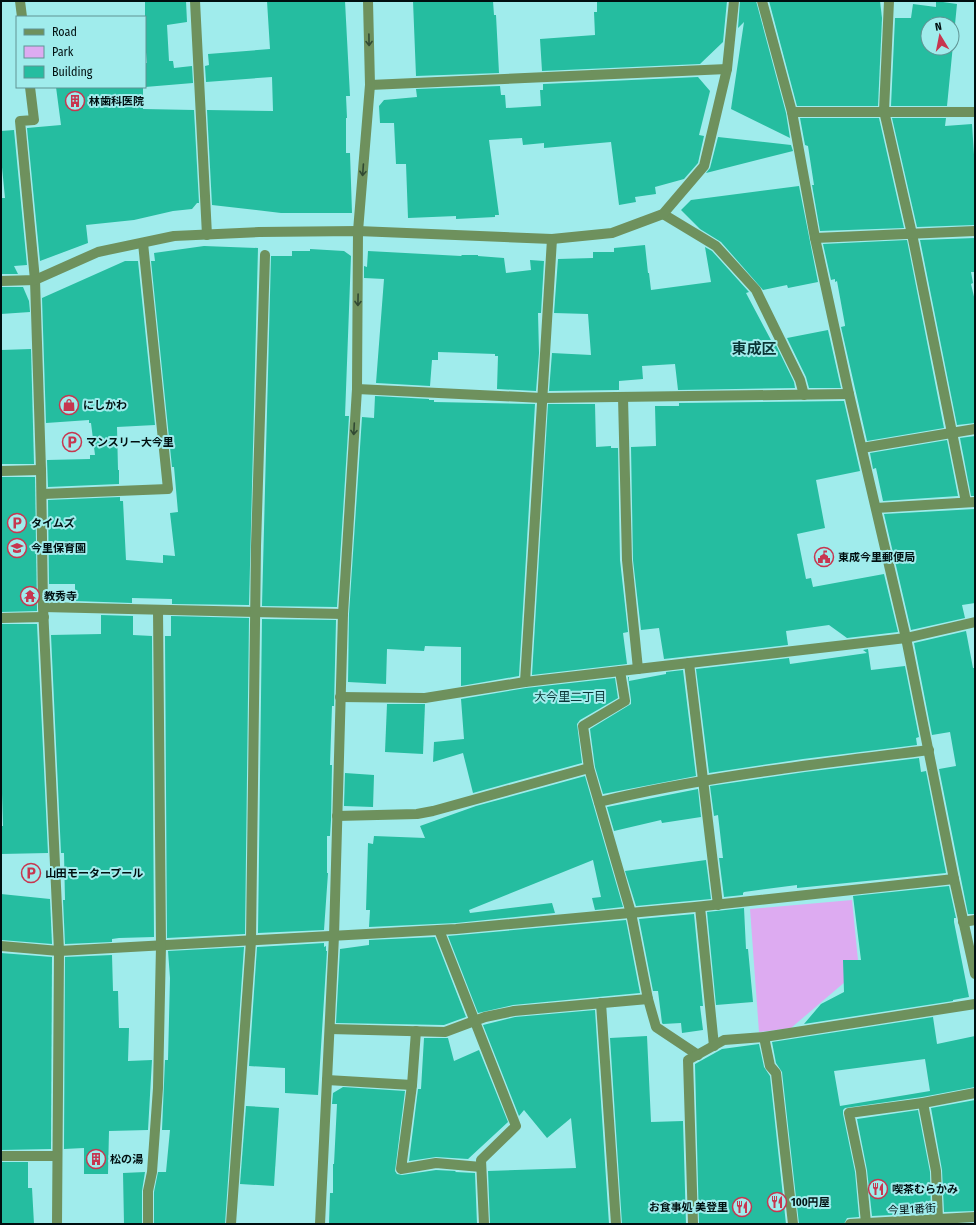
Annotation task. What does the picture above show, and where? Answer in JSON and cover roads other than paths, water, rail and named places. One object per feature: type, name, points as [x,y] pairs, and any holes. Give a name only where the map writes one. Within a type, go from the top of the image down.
[{"type":"street","points":[[20,1],[22,16]]},
{"type":"street","points":[[196,1],[207,235]]},
{"type":"street","points":[[320,1224],[334,936],[343,614],[357,389],[358,232],[370,85],[368,1]]},
{"type":"street","points":[[1,281],[35,280],[98,252],[174,236],[260,232],[358,232],[552,239],[612,233],[663,214],[704,166],[727,69],[734,1]]},
{"type":"street","points":[[762,1],[792,112],[815,238],[849,394],[906,638],[954,879],[975,974]]},
{"type":"street","points":[[876,508],[970,502],[952,433],[912,234],[884,111],[888,1]]},
{"type":"street","points":[[370,85],[727,69]]},
{"type":"street","points":[[30,88],[34,120],[20,121],[35,280],[44,612],[59,952],[56,1224]]},
{"type":"street","points":[[792,112],[975,112]]},
{"type":"street","points":[[663,214],[716,246],[756,290],[800,380],[804,395]]},
{"type":"street","points":[[815,238],[975,231]]},
{"type":"street","points":[[525,682],[552,239]]},
{"type":"street","points":[[42,494],[168,489],[143,243]]},
{"type":"street","points":[[231,1224],[251,941],[256,538],[265,255]]},
{"type":"street","points":[[357,389],[542,398],[849,394]]},
{"type":"street","points":[[623,397],[627,560],[638,669]]},
{"type":"street","points":[[862,448],[975,429]]},
{"type":"street","points":[[1,471],[41,470]]},
{"type":"street","points":[[1,618],[44,612],[158,610],[343,614]]},
{"type":"street","points":[[148,1224],[148,1191],[152,1172],[158,1088],[160,946],[158,610]]},
{"type":"street","points":[[340,698],[425,698],[525,682],[906,638],[975,622]]},
{"type":"street","points":[[689,663],[718,905]]},
{"type":"street","points":[[620,671],[625,700],[583,726],[589,768],[631,913],[648,999],[656,1027],[698,1055]]},
{"type":"street","points":[[599,802],[703,780],[929,750]]},
{"type":"street","points":[[337,816],[417,814],[589,768]]},
{"type":"street","points":[[1,946],[59,952],[439,930],[700,907],[954,879]]},
{"type":"street","points":[[700,907],[714,1046]]},
{"type":"street","points":[[964,922],[975,920]]},
{"type":"street","points":[[439,930],[516,1126],[481,1160],[484,1224]]},
{"type":"street","points":[[330,1029],[445,1032],[485,1017],[514,1011],[648,999]]},
{"type":"street","points":[[601,1003],[616,1224]]},
{"type":"street","points":[[693,1224],[688,1060],[724,1040],[764,1037],[975,1004]]},
{"type":"street","points":[[416,1031],[412,1085],[401,1169],[436,1163],[481,1167]]},
{"type":"street","points":[[764,1037],[770,1066],[776,1073],[793,1224]]},
{"type":"street","points":[[327,1080],[412,1085]]},
{"type":"street","points":[[866,1223],[861,1171],[849,1113],[923,1104],[975,1093]]},
{"type":"street","points":[[923,1104],[936,1171],[938,1220]]},
{"type":"street","points":[[1,1156],[57,1156]]},
{"type":"street","name":"今里1番街","points":[[850,1224],[975,1217]]},
{"type":"place","name":"林歯科医院","points":[[75,101]]},
{"type":"place","name":"にしかわ","points":[[69,405]]},
{"type":"place","name":"マンスリー大今里","points":[[72,442]]},
{"type":"place","name":"タイムズ","points":[[17,523]]},
{"type":"place","name":"今里保育園","points":[[17,548]]},
{"type":"place","name":"東成今里郵便局","points":[[824,557]]},
{"type":"place","name":"教秀寺","points":[[30,596]]},
{"type":"place","name":"山田モータープール","points":[[31,873]]},
{"type":"place","name":"松の湯","points":[[96,1159]]},
{"type":"place","name":"喫茶むらかみ","points":[[878,1189]]},
{"type":"place","name":"100円屋","points":[[777,1202]]},
{"type":"place","name":"お食事処 美登里","points":[[742,1207]]},
{"type":"district","name":"東成区","points":[[754,349]]},
{"type":"district","name":"大今里二丁目","points":[[570,697]]}]
